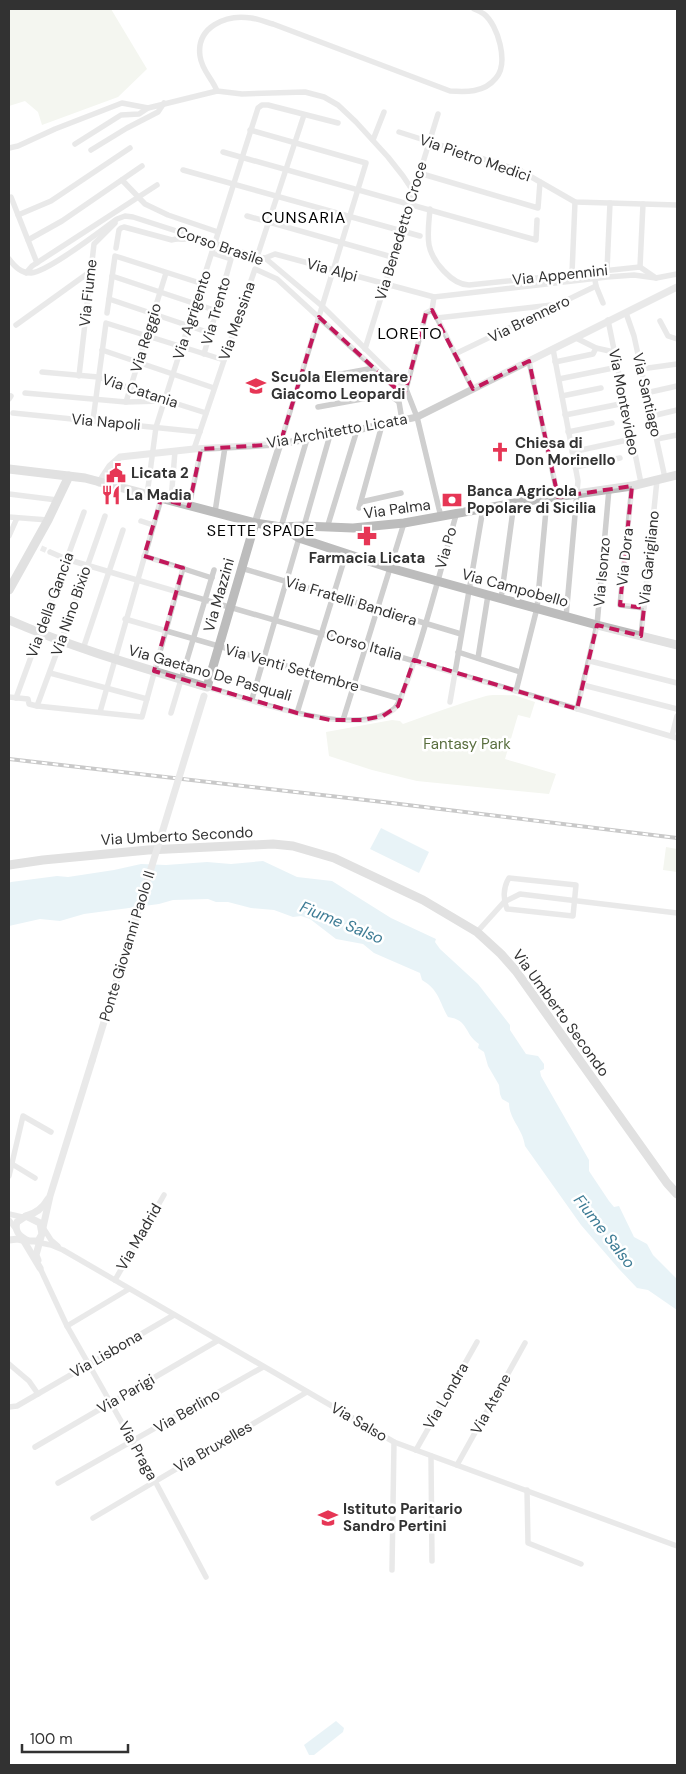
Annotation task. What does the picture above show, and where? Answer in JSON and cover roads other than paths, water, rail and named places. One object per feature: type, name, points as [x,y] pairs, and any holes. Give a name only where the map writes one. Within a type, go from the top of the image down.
[{"type":"main road","points":[[10,468],[85,478],[254,523],[281,527]]},
{"type":"main road","name":"Via Palma","points":[[281,527],[353,528],[404,523],[514,503],[636,485],[677,474]]},
{"type":"main road","points":[[9,590],[38,546],[69,476]]},
{"type":"main road","name":"Via Mazzini","points":[[207,686],[254,523]]},
{"type":"main road","name":"Via Campobello","points":[[281,527],[299,538],[390,568],[566,617],[677,644]]},
{"type":"main road","name":"Via Gaetano De Pasquali","points":[[9,620],[114,660],[207,686]]},
{"type":"main road","name":"Via Umberto Secondo","points":[[9,865],[148,850],[273,844],[316,851],[423,900],[477,932],[516,971],[677,1194]]},
{"type":"street","points":[[217,91],[202,66],[200,54],[201,40],[208,29],[220,21],[233,18],[251,18],[273,24],[450,91],[476,91],[485,87],[496,78],[500,71],[502,56],[498,37],[492,24],[484,13],[474,9]]},
{"type":"street","points":[[75,144],[121,115],[139,114],[148,108],[164,103],[217,91],[242,94],[305,92],[324,97],[338,105],[373,140],[413,191]]},
{"type":"street","points":[[9,148],[122,103],[148,108]]},
{"type":"street","points":[[91,150],[158,112],[164,103]]},
{"type":"street","name":"Via Agrigento","points":[[147,495],[156,427],[258,108],[262,105],[268,105],[304,114]]},
{"type":"street","points":[[373,140],[384,112]]},
{"type":"street","points":[[257,257],[304,114],[338,124]]},
{"type":"street","name":"Via Benedetto Croce","points":[[364,349],[438,114]]},
{"type":"street","points":[[250,130],[366,163],[280,444]]},
{"type":"street","name":"Via Pietro Medici","points":[[399,132],[522,171],[575,202]]},
{"type":"street","points":[[18,215],[51,201],[130,148]]},
{"type":"street","points":[[223,152],[536,240],[537,220]]},
{"type":"street","points":[[28,240],[62,221],[142,166]]},
{"type":"street","points":[[183,170],[420,236]]},
{"type":"street","points":[[419,174],[538,208],[540,182]]},
{"type":"street","points":[[122,180],[140,196],[145,204],[168,215],[218,232]]},
{"type":"street","points":[[26,272],[36,263],[157,186]]},
{"type":"street","points":[[11,197],[36,263]]},
{"type":"street","points":[[572,273],[575,202],[677,205]]},
{"type":"street","points":[[607,270],[610,203]]},
{"type":"street","points":[[643,204],[640,267],[656,278]]},
{"type":"street","name":"Via Appennini","points":[[430,209],[428,227],[431,250],[448,276],[460,284],[469,285],[640,267]]},
{"type":"street","name":"Corso Brasile","points":[[117,219],[125,216],[133,217],[265,258],[322,306],[406,389]]},
{"type":"street","points":[[247,216],[392,257]]},
{"type":"street","points":[[9,260],[19,270],[26,272],[40,270],[66,255],[117,219]]},
{"type":"street","name":"Via Fiume","points":[[79,376],[94,244],[114,226],[117,219]]},
{"type":"street","points":[[116,248],[119,230],[124,227],[172,240],[177,238],[186,240],[194,237]]},
{"type":"street","name":"Via Trento","points":[[204,354],[231,259],[212,252]]},
{"type":"street","name":"Via Alpi","points":[[265,258],[275,254],[434,297],[457,294]]},
{"type":"street","points":[[107,313],[115,256],[203,284]]},
{"type":"street","name":"Via Messina","points":[[189,506],[200,432],[255,269],[277,279],[318,317]]},
{"type":"street","points":[[16,325],[90,271]]},
{"type":"street","name":"Via Reggio","points":[[126,402],[166,273]]},
{"type":"street","name":"Via Appennini","points":[[457,294],[595,283],[634,275],[656,278],[677,274]]},
{"type":"street","points":[[112,276],[217,311]]},
{"type":"street","points":[[595,283],[603,302]]},
{"type":"street","name":"Via Brennero","points":[[456,354],[557,305],[595,283]]},
{"type":"street","name":"Via Architetto Licata","points":[[99,483],[110,466],[120,457],[198,449],[280,444],[418,417],[677,287]]},
{"type":"street","points":[[434,297],[432,310],[473,389]]},
{"type":"street","points":[[109,299],[210,333]]},
{"type":"street","points":[[437,318],[557,305]]},
{"type":"street","points":[[432,310],[426,313],[406,389],[418,417],[441,517]]},
{"type":"street","name":"Via Santiago","points":[[626,313],[634,336],[657,439],[661,479]]},
{"type":"street","points":[[318,317],[400,392],[408,396]]},
{"type":"street","name":"Via Montevideo","points":[[608,320],[632,439],[636,485]]},
{"type":"street","points":[[93,420],[106,322],[224,360]]},
{"type":"street","points":[[660,322],[668,336],[677,338]]},
{"type":"street","points":[[576,338],[596,348],[614,352]]},
{"type":"street","points":[[555,362],[593,354],[596,348]]},
{"type":"street","points":[[553,349],[578,481],[566,617]]},
{"type":"street","points":[[102,350],[214,388]]},
{"type":"street","points":[[529,361],[558,497]]},
{"type":"street","points":[[641,369],[677,364]]},
{"type":"street","points":[[559,380],[618,367]]},
{"type":"street","points":[[325,377],[374,368]]},
{"type":"street","name":"Via Catania","points":[[42,372],[98,377],[206,413]]},
{"type":"street","points":[[646,392],[677,386]]},
{"type":"street","points":[[562,396],[601,388]]},
{"type":"street","points":[[25,393],[126,402],[165,400]]},
{"type":"street","points":[[318,406],[386,394],[392,396],[398,402],[402,420]]},
{"type":"street","points":[[565,415],[625,403]]},
{"type":"street","points":[[652,416],[677,410]]},
{"type":"street","name":"Via Napoli","points":[[13,413],[200,432]]},
{"type":"street","points":[[568,432],[612,423]]},
{"type":"street","points":[[382,425],[360,505],[402,493]]},
{"type":"street","points":[[326,528],[356,430]]},
{"type":"street","points":[[304,526],[330,435]]},
{"type":"street","points":[[657,439],[677,435]]},
{"type":"street","points":[[281,527],[307,439]]},
{"type":"street","points":[[572,452],[632,439]]},
{"type":"street","name":"Via Mazzini","points":[[254,523],[280,444]]},
{"type":"street","points":[[215,512],[225,447]]},
{"type":"street","points":[[171,501],[176,451]]},
{"type":"street","points":[[575,467],[620,458]]},
{"type":"street","name":"Via Garigliano","points":[[641,636],[661,479]]},
{"type":"street","name":"Via Dora","points":[[636,485],[620,605],[644,608]]},
{"type":"street","name":"Via Isonzo","points":[[577,709],[590,661],[597,625],[609,489]]},
{"type":"street","points":[[9,494],[57,500]]},
{"type":"street","points":[[516,690],[537,608],[547,498]]},
{"type":"street","points":[[100,712],[125,619],[161,499]]},
{"type":"street","points":[[501,599],[514,503]]},
{"type":"street","points":[[450,702],[483,509]]},
{"type":"street","name":"Via della Gancia","points":[[16,698],[84,512]]},
{"type":"street","name":"Via Po","points":[[401,699],[456,515]]},
{"type":"street","name":"Via Nino Bixio","points":[[37,706],[62,641],[105,516]]},
{"type":"street","points":[[9,517],[48,520]]},
{"type":"street","points":[[9,536],[16,518]]},
{"type":"street","points":[[142,521],[153,525]]},
{"type":"street","points":[[343,720],[404,523]]},
{"type":"street","points":[[83,649],[123,530]]},
{"type":"street","points":[[252,699],[299,538]]},
{"type":"street","name":"Corso Italia","points":[[50,552],[66,559],[675,737]]},
{"type":"street","points":[[297,713],[346,554]]},
{"type":"street","points":[[144,556],[212,578]]},
{"type":"street","points":[[9,697],[28,700],[29,704],[37,706],[142,717],[183,568]]},
{"type":"street","name":"Via Fratelli Bandiera","points":[[241,568],[462,634]]},
{"type":"street","points":[[171,713],[214,570]]},
{"type":"street","points":[[478,658],[488,595]]},
{"type":"street","name":"Via Venti Settembre","points":[[125,619],[401,699]]},
{"type":"street","points":[[458,652],[520,672]]},
{"type":"street","points":[[590,661],[677,683]]},
{"type":"street","points":[[50,672],[147,699]]},
{"type":"street","points":[[583,685],[677,710]]},
{"type":"street","name":"Via Mazzini","points":[[204,696],[207,686]]},
{"type":"street","name":"Via Gaetano De Pasquali","points":[[207,686],[297,713],[330,720],[362,720],[383,716],[398,706],[401,699]]},
{"type":"street","name":"Ponte Giovanni Paolo II","points":[[40,1268],[36,1255],[35,1236],[50,1196],[204,696]]},
{"type":"street","points":[[675,737],[677,716]]},
{"type":"street","points":[[509,878],[576,886],[575,901],[573,916],[507,909],[504,902],[506,883],[509,878]]},
{"type":"street","points":[[477,932],[504,902],[520,894],[677,913]]},
{"type":"street","points":[[9,1176],[23,1116],[51,1132]]},
{"type":"street","points":[[12,1164],[36,1178]]},
{"type":"street","name":"Via Madrid","points":[[115,1280],[164,1195]]},
{"type":"street","points":[[16,1222],[43,1207],[50,1196]]},
{"type":"street","points":[[9,1214],[16,1222],[35,1236],[63,1250]]},
{"type":"street","points":[[16,1222],[31,1218],[40,1268]]},
{"type":"street","points":[[9,1240],[35,1236],[51,1240],[63,1250]]},
{"type":"street","name":"Via Salso","points":[[63,1250],[394,1442],[677,1546]]},
{"type":"street","name":"Via Praga","points":[[40,1268],[67,1326],[155,1481],[206,1577]]},
{"type":"street","points":[[67,1326],[129,1289]]},
{"type":"street","name":"Via Lisbona","points":[[9,1407],[17,1406],[174,1315]]},
{"type":"street","name":"Via Parigi","points":[[35,1447],[217,1340]]},
{"type":"street","name":"Via Londra","points":[[416,1450],[477,1342]]},
{"type":"street","name":"Via Atene","points":[[457,1465],[525,1344]]},
{"type":"street","points":[[9,1364],[28,1381],[38,1394]]},
{"type":"street","name":"Via Berlino","points":[[58,1483],[263,1367]]},
{"type":"street","name":"Via Bruxelles","points":[[92,1518],[308,1392]]},
{"type":"street","points":[[392,1570],[394,1442]]},
{"type":"street","points":[[431,1456],[432,1561]]},
{"type":"street","points":[[527,1490],[528,1543],[581,1564]]},
{"type":"water","points":[[381,828],[429,852],[419,873],[370,849]]},
{"type":"water","name":"Fiume Salso","points":[[263,861],[297,877],[332,881],[391,918],[436,939],[435,942],[440,949],[478,984],[510,1025],[510,1030],[526,1054],[538,1056],[544,1064],[544,1069],[540,1071],[541,1076],[589,1160],[589,1171],[609,1201],[614,1207],[619,1206],[634,1237],[647,1244],[653,1255],[677,1279],[677,1310],[648,1290],[637,1288],[581,1225],[525,1146],[522,1134],[511,1114],[509,1103],[502,1099],[499,1085],[488,1066],[484,1052],[478,1048],[479,1044],[460,1021],[448,1017],[438,996],[422,980],[420,973],[374,953],[363,944],[336,939],[310,919],[301,916],[293,917],[274,910],[251,908],[208,899],[173,900],[159,904],[84,914],[60,921],[40,919],[9,926],[9,883],[11,882],[57,876],[68,877],[141,864],[166,865],[207,862],[231,864]]},
{"type":"water","points":[[336,1721],[344,1728],[343,1732],[314,1755],[309,1755],[304,1745]]},
{"type":"tunnel","points":[[41,548],[50,552]]},
{"type":"railway","points":[[9,759],[677,838]]},
{"type":"place","name":"Scuola Elementare Giacomo Leopardi","points":[[256,386]]},
{"type":"place","name":"Chiesa di Don Morinello","points":[[500,452]]},
{"type":"place","name":"Licata 2","points":[[116,473]]},
{"type":"place","name":"La Madia","points":[[111,495]]},
{"type":"place","name":"Banca Agricola Popolare di Sicilia","points":[[452,500]]},
{"type":"place","name":"Farmacia Licata","points":[[367,536]]},
{"type":"place","name":"Istituto Paritario Sandro Pertini","points":[[328,1518]]},
{"type":"district","name":"CUNSARIA","points":[[304,217]]},
{"type":"district","name":"LORETO","points":[[410,333]]},
{"type":"district","name":"SETTE SPADE","points":[[261,530]]},
{"type":"park label","name":"Fantasy Park","points":[[467,744]]}]
